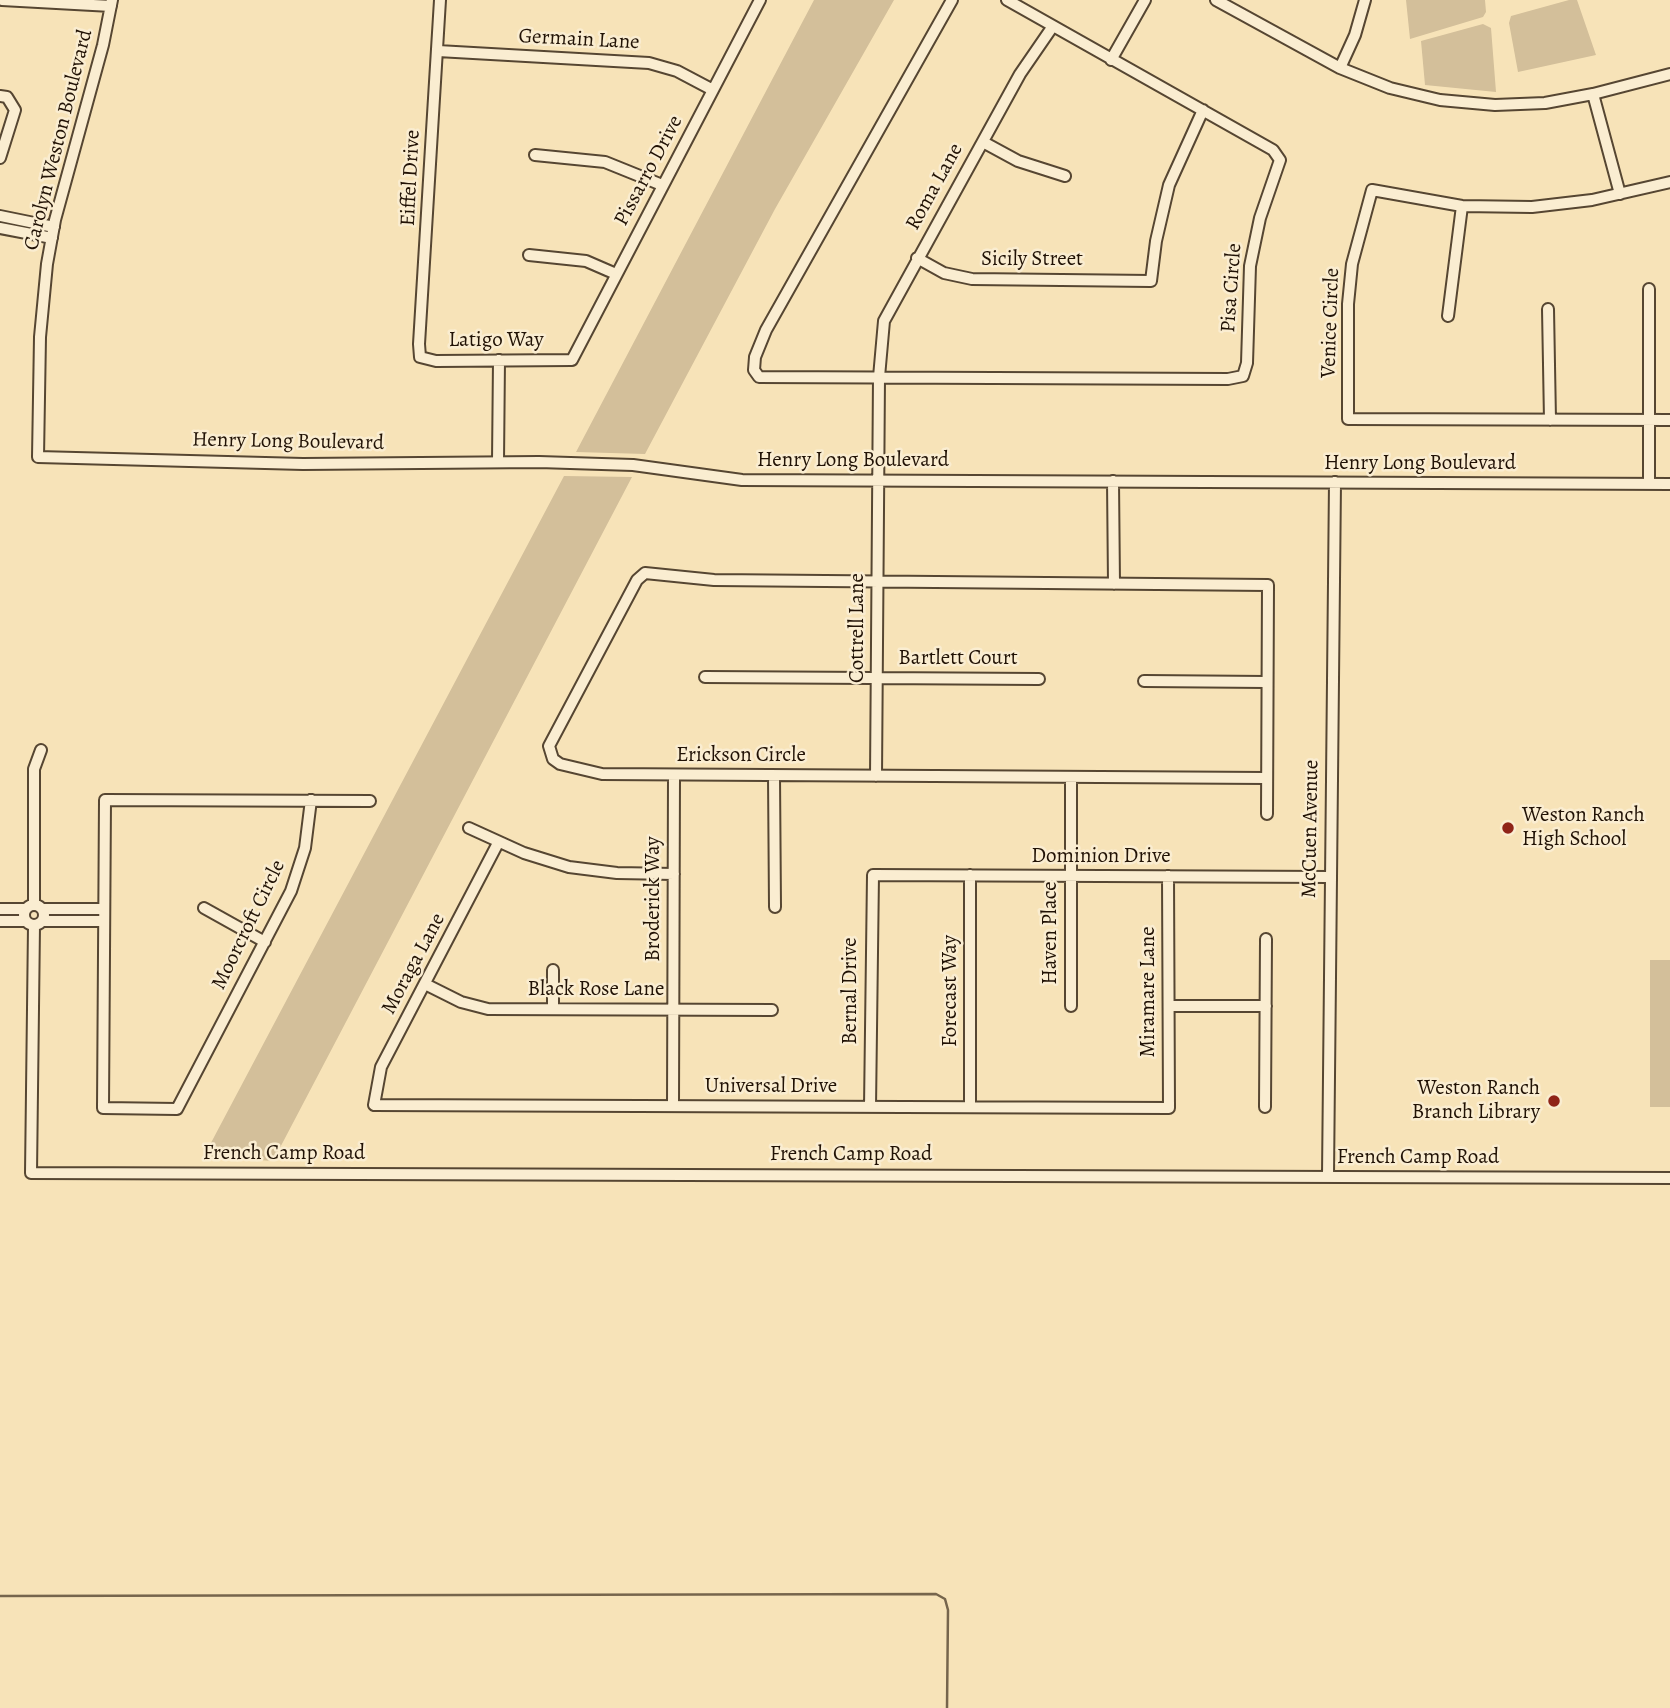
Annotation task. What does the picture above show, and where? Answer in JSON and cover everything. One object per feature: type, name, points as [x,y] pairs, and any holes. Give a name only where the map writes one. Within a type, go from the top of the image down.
[{"type":"street","points":[[2,0],[112,3]]},
{"type":"street","name":"Eiffel Drive","points":[[420,357],[440,0]]},
{"type":"street","name":"Pisa Circle","points":[[952,0],[766,330],[754,370],[758,377],[1228,379],[1243,376],[1247,363],[1250,266],[1260,218],[1280,160],[1273,150],[1007,0]]},
{"type":"street","points":[[1111,60],[1145,0]]},
{"type":"street","points":[[1216,0],[1340,68],[1390,88],[1467,103],[1518,105],[1593,94],[1670,74]]},
{"type":"street","points":[[1340,68],[1355,35],[1365,0]]},
{"type":"street","name":"Pissarro Drive","points":[[572,360],[713,90],[756,1]]},
{"type":"street","name":"Carolyn Weston Boulevard","points":[[38,457],[40,337],[53,232],[112,3]]},
{"type":"street","name":"Roma Lane","points":[[879,377],[884,321],[1020,74],[1053,26]]},
{"type":"street","name":"Germain Lane","points":[[438,51],[649,63],[677,71],[713,90]]},
{"type":"street","points":[[1593,94],[1620,194]]},
{"type":"street","points":[[0,96],[7,97],[15,110],[0,159]]},
{"type":"street","name":"Sicily Street","points":[[917,258],[944,272],[972,279],[1151,281],[1156,241],[1169,185],[1203,110]]},
{"type":"street","points":[[983,142],[1018,161],[1065,176]]},
{"type":"street","points":[[535,155],[605,162],[662,185]]},
{"type":"street","name":"Venice Circle","points":[[1670,181],[1620,194],[1532,207],[1462,206],[1372,190],[1349,284],[1348,419],[1670,420]]},
{"type":"street","points":[[1448,316],[1462,206]]},
{"type":"street","points":[[0,216],[53,232]]},
{"type":"street","points":[[0,228],[53,232]]},
{"type":"street","points":[[529,256],[586,261],[616,274]]},
{"type":"street","points":[[1649,289],[1649,484]]},
{"type":"street","points":[[1548,309],[1550,420]]},
{"type":"street","name":"Latigo Way","points":[[420,357],[436,361],[572,360]]},
{"type":"street","points":[[498,461],[499,360]]},
{"type":"street","points":[[877,481],[879,377]]},
{"type":"street","name":"Henry Long Boulevard","points":[[38,457],[303,464],[498,461],[632,465],[742,480],[1670,484]]},
{"type":"street","name":"Cottrell Lane","points":[[876,776],[877,481]]},
{"type":"street","points":[[1113,481],[1114,584]]},
{"type":"street","name":"McCuen Avenue","points":[[1328,1176],[1335,482]]},
{"type":"street","name":"Erickson Circle","points":[[645,573],[714,580],[1114,584],[1268,585],[1266,778],[586,773],[560,764],[550,753],[551,738],[637,580],[645,573]]},
{"type":"street","name":"Bartlett Court","points":[[705,677],[1039,679]]},
{"type":"street","points":[[1144,681],[1266,682]]},
{"type":"street","points":[[34,915],[34,769],[41,750]]},
{"type":"street","name":"Broderick Way","points":[[673,1106],[674,775]]},
{"type":"street","points":[[774,776],[775,907]]},
{"type":"street","name":"Haven Place","points":[[1071,777],[1071,1006]]},
{"type":"street","points":[[1266,778],[1267,814]]},
{"type":"street","name":"Moorcroft Circle","points":[[105,800],[311,800],[299,870],[265,942],[177,1109],[103,1108],[105,800]]},
{"type":"street","points":[[311,800],[370,800]]},
{"type":"street","points":[[469,828],[498,843],[546,861],[581,869],[674,874]]},
{"type":"street","name":"Moraga Lane","points":[[374,1105],[381,1067],[498,843]]},
{"type":"street","name":"Dominion Drive","points":[[873,875],[1330,877]]},
{"type":"street","name":"Bernal Drive","points":[[870,1107],[873,875]]},
{"type":"street","name":"Forecast Way","points":[[970,875],[970,1107]]},
{"type":"street","name":"Miramare Lane","points":[[1168,876],[1169,1108]]},
{"type":"street","points":[[204,908],[265,942]]},
{"type":"street","points":[[0,909],[34,915],[103,915]]},
{"type":"street","points":[[0,921],[34,915]]},
{"type":"street","name":"French Camp Road","points":[[34,915],[31,1173],[1670,1178]]},
{"type":"street","points":[[1265,1107],[1266,939]]},
{"type":"street","points":[[553,970],[553,1009]]},
{"type":"street","name":"Black Rose Lane","points":[[425,984],[474,1007],[772,1010]]},
{"type":"street","points":[[1169,1006],[1266,1006]]},
{"type":"street","name":"Universal Drive","points":[[374,1105],[1169,1108]]},
{"type":"shaded area","points":[[814,0],[894,0],[775,209],[645,454],[576,452]]},
{"type":"shaded area","points":[[1406,0],[1485,0],[1486,12],[1483,17],[1410,39]]},
{"type":"shaded area","points":[[1577,0],[1596,55],[1518,72],[1509,23],[1511,16]]},
{"type":"shaded area","points":[[1483,24],[1491,28],[1496,92],[1425,85],[1421,41]]},
{"type":"shaded area","points":[[564,476],[632,477],[273,1161],[204,1156]]},
{"type":"shaded area","points":[[1650,960],[1670,960],[1670,1107],[1650,1107]]},
{"type":"waterway","points":[[0,1596],[936,1594],[945,1599],[948,1610],[947,1708]]},
{"type":"place","name":"Weston Ranch High School","points":[[1508,828]]},
{"type":"place","name":"Weston Ranch Branch Library","points":[[1554,1101]]}]
